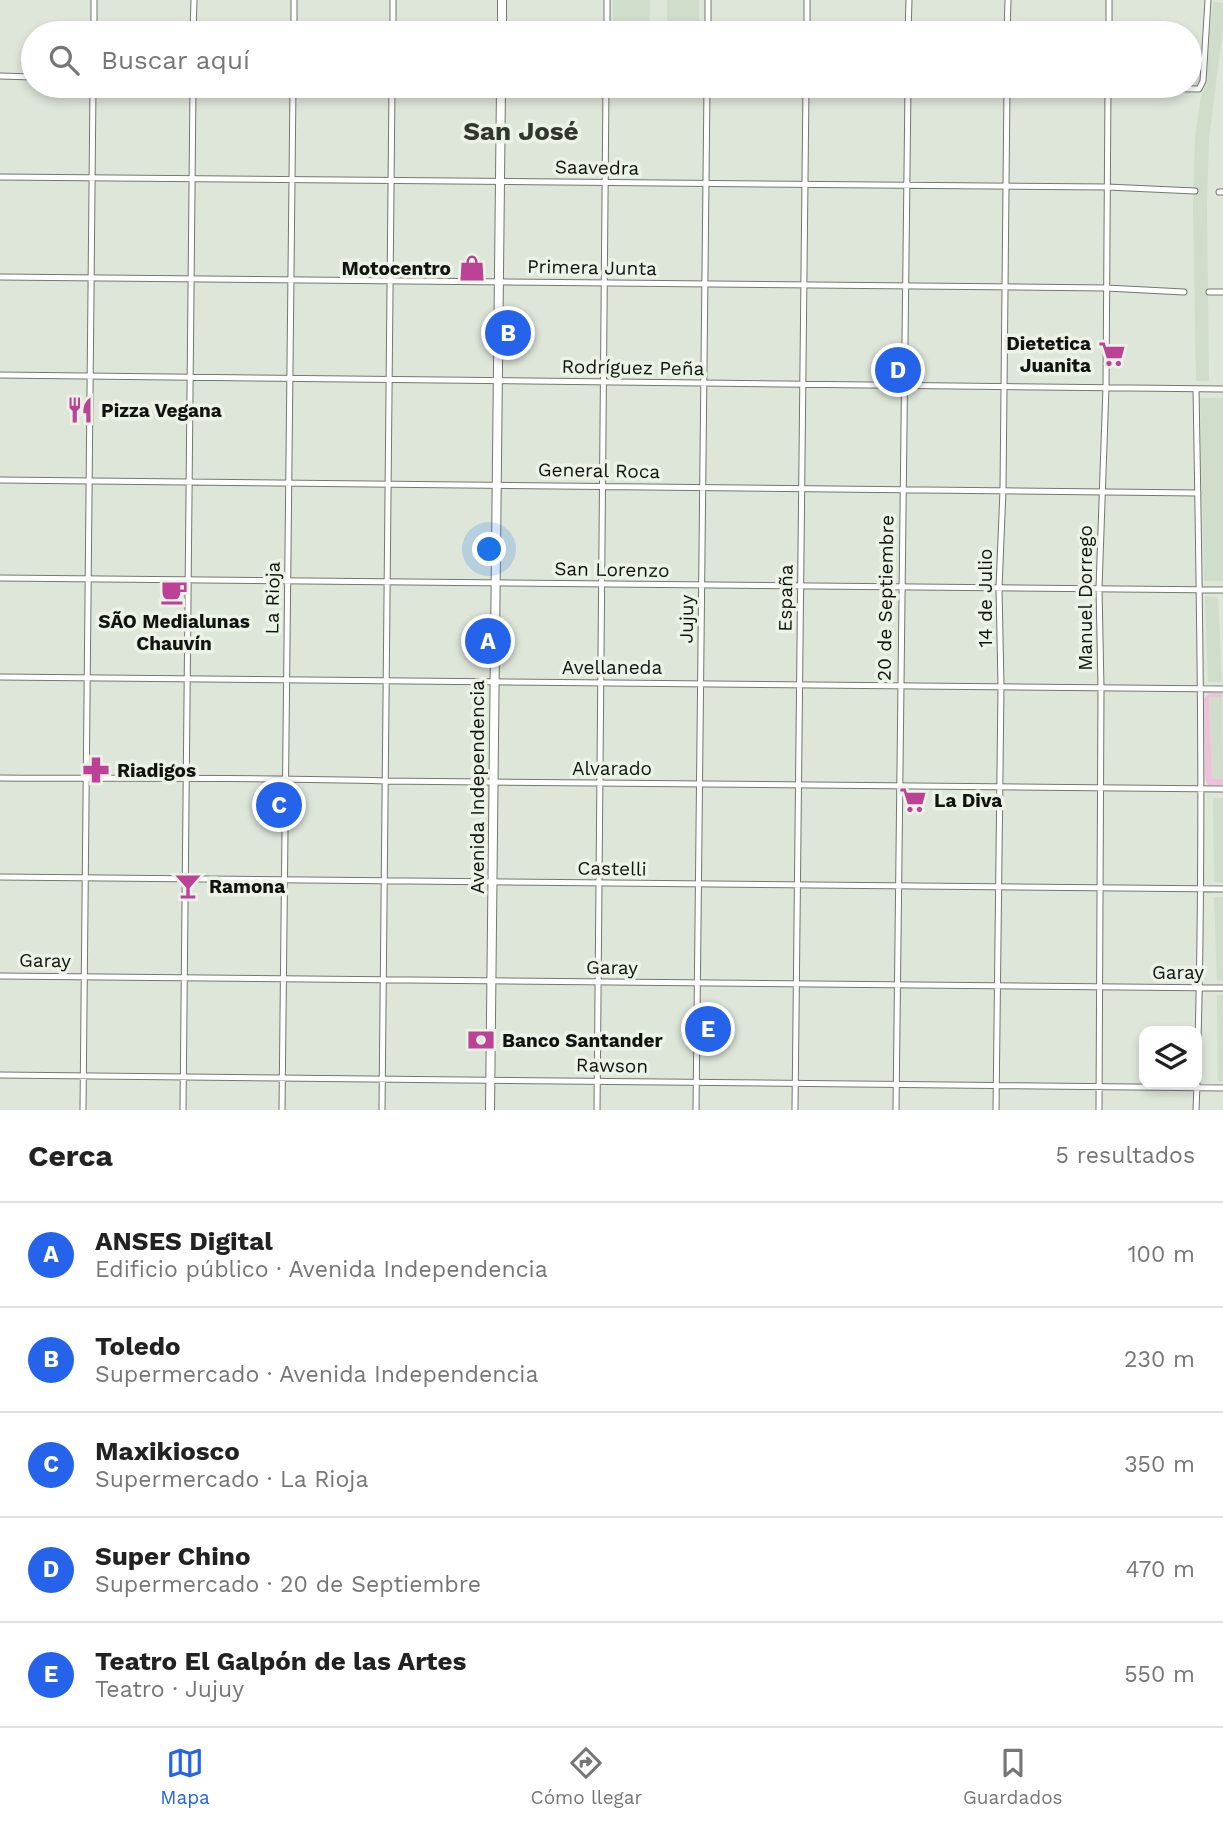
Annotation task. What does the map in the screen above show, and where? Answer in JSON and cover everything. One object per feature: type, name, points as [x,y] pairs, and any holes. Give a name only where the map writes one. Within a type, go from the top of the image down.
[{"type":"main road","points":[[502,0],[502,21]]},
{"type":"main road","name":"Avenida Independencia","points":[[490,1110],[501,98]]},
{"type":"street","points":[[94,0],[94,21]]},
{"type":"street","points":[[193,21],[194,0]]},
{"type":"street","points":[[293,21],[294,0]]},
{"type":"street","points":[[393,0],[393,21]]},
{"type":"street","points":[[607,0],[607,21]]},
{"type":"street","points":[[708,0],[708,21]]},
{"type":"street","points":[[807,0],[807,21]]},
{"type":"street","points":[[908,21],[909,0]]},
{"type":"street","points":[[1007,21],[1008,0]]},
{"type":"street","points":[[1108,21],[1109,0]]},
{"type":"street","points":[[1202,84],[1208,0]]},
{"type":"street","points":[[0,76],[21,77]]},
{"type":"street","points":[[83,1110],[93,98]]},
{"type":"street","points":[[183,1110],[193,98]]},
{"type":"street","name":"La Rioja","points":[[282,1110],[293,98]]},
{"type":"street","points":[[382,1110],[392,98]]},
{"type":"street","points":[[597,1110],[606,98]]},
{"type":"street","name":"Jujuy","points":[[696,1110],[707,98]]},
{"type":"street","name":"España","points":[[795,1110],[806,98]]},
{"type":"street","name":"20 de Septiembre","points":[[896,1110],[908,98]]},
{"type":"street","name":"14 de Julio","points":[[996,1110],[1001,686],[999,588],[1003,491],[1007,98]]},
{"type":"street","name":"Manuel Dorrego","points":[[1099,1110],[1099,588],[1106,387],[1108,98]]},
{"type":"street","name":"Saavedra","points":[[0,177],[1107,187],[1195,191]]},
{"type":"street","name":"Primera Junta","points":[[0,277],[1106,288],[1184,292]]},
{"type":"street","points":[[1209,292],[1223,292]]},
{"type":"street","name":"Rodríguez Peña","points":[[0,375],[1223,389]]},
{"type":"street","points":[[1196,389],[1200,689],[1198,1026]]},
{"type":"street","name":"General Roca","points":[[0,480],[1198,493]]},
{"type":"street","name":"San Lorenzo","points":[[0,578],[1223,590]]},
{"type":"street","name":"Avellaneda","points":[[0,677],[1223,689]]},
{"type":"street","name":"Alvarado","points":[[0,778],[285,778],[385,782],[1223,789]]},
{"type":"street","name":"Castelli","points":[[0,877],[1223,890]]},
{"type":"street","name":"Garay","points":[[0,976],[1223,988]]},
{"type":"street","name":"Rawson","points":[[0,1075],[1139,1086]]},
{"type":"street","name":"Rawson","points":[[1202,1086],[1223,1088]]},
{"type":"street","points":[[1196,1110],[1197,1089]]},
{"type":"shaded area","points":[[613,0],[650,0],[650,21],[613,21]]},
{"type":"shaded area","points":[[667,0],[699,0],[699,21],[667,21]]},
{"type":"shaded area","points":[[1213,2],[1223,3],[1223,29],[1209,139],[1209,381],[1196,381],[1193,204],[1195,138],[1204,89]]},
{"type":"shaded area","points":[[1200,398],[1223,398],[1223,581],[1204,581]]},
{"type":"shaded area","points":[[1205,597],[1218,597],[1222,682],[1208,682]]},
{"type":"shaded area","points":[[1209,693],[1222,693],[1222,697],[1209,697],[1212,779],[1223,779],[1223,785],[1208,785],[1205,780],[1204,698]]},
{"type":"shaded area","points":[[1209,697],[1222,697],[1223,779],[1212,779]]},
{"type":"shaded area","points":[[1213,798],[1223,798],[1223,883],[1214,882]]},
{"type":"shaded area","points":[[1214,897],[1223,897],[1223,981],[1217,981]]},
{"type":"shaded area","points":[[1217,995],[1223,995],[1223,1081],[1218,1081]]},
{"type":"place","name":"Motocentro","points":[[472,268]]},
{"type":"place","name":"Toledo","points":[[508,333]]},
{"type":"place","name":"Dietetica Juanita","points":[[1112,354]]},
{"type":"place","name":"Super Chino","points":[[898,370]]},
{"type":"place","name":"Pizza Vegana","points":[[80,410]]},
{"type":"place","name":"SÃO Medialunas Chauvín","points":[[174,592]]},
{"type":"place","name":"ANSES Digital","points":[[488,641]]},
{"type":"place","name":"Riadigos","points":[[96,770]]},
{"type":"place","name":"La Diva","points":[[913,800]]},
{"type":"place","name":"Maxikiosco","points":[[279,805]]},
{"type":"place","name":"Ramona","points":[[188,886]]},
{"type":"place","name":"Teatro El Galpón de las Artes","points":[[708,1029]]},
{"type":"place","name":"Banco Santander","points":[[481,1040]]},
{"type":"district","name":"San José","points":[[521,131]]}]
